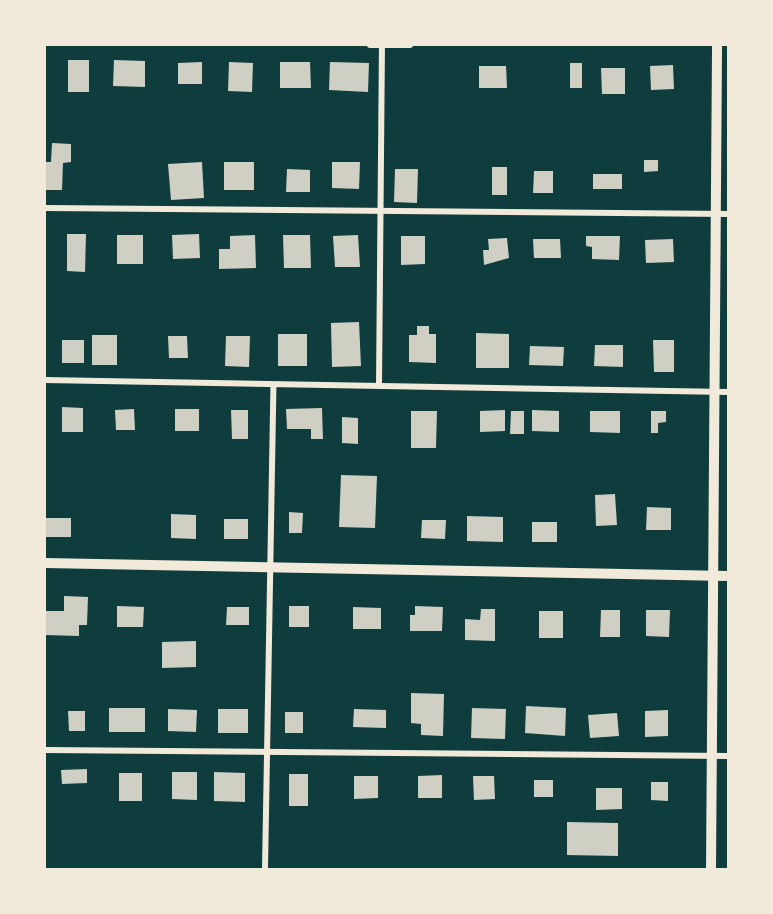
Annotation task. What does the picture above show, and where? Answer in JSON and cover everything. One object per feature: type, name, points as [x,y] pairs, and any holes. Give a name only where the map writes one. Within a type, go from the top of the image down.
[{"type":"street","points":[[370,45],[410,45]]},
{"type":"street","points":[[711,869],[717,45]]},
{"type":"street","points":[[379,385],[382,46]]},
{"type":"street","points":[[45,208],[381,209],[728,214]]},
{"type":"street","points":[[45,380],[273,387],[379,385],[728,392]]},
{"type":"street","points":[[265,869],[272,567],[273,387]]},
{"type":"street","points":[[45,563],[728,576]]},
{"type":"street","points":[[45,750],[728,756]]},
{"type":"building","points":[[68,60],[89,60],[89,92],[68,92]]},
{"type":"building","points":[[114,60],[145,61],[145,87],[113,86]]},
{"type":"building","points":[[202,62],[202,84],[178,84],[178,63]]},
{"type":"building","points":[[229,62],[253,63],[252,92],[228,91]]},
{"type":"building","points":[[280,62],[310,62],[311,88],[280,88]]},
{"type":"building","points":[[330,62],[369,63],[368,92],[329,90]]},
{"type":"building","points":[[570,63],[582,63],[582,88],[570,88]]},
{"type":"building","points":[[673,65],[674,89],[651,90],[650,66]]},
{"type":"building","points":[[479,66],[506,66],[507,88],[479,88]]},
{"type":"building","points":[[601,68],[625,68],[625,94],[602,94]]},
{"type":"building","points":[[52,143],[71,144],[71,162],[63,163],[62,190],[45,190],[45,162],[51,162]]},
{"type":"building","points":[[644,160],[658,160],[658,171],[644,172]]},
{"type":"building","points":[[202,162],[204,198],[171,200],[168,164]]},
{"type":"building","points":[[224,162],[254,162],[254,190],[224,190]]},
{"type":"building","points":[[332,162],[360,162],[359,189],[332,188]]},
{"type":"building","points":[[492,167],[507,167],[507,195],[492,195]]},
{"type":"building","points":[[287,169],[310,170],[310,192],[286,192]]},
{"type":"building","points":[[395,169],[418,169],[417,203],[394,202]]},
{"type":"building","points":[[534,171],[553,171],[553,193],[533,193]]},
{"type":"building","points":[[593,174],[622,174],[622,189],[593,189]]},
{"type":"building","points":[[67,234],[86,234],[85,272],[67,271]]},
{"type":"building","points":[[199,234],[200,258],[173,259],[172,235]]},
{"type":"building","points":[[117,235],[143,235],[143,264],[117,264]]},
{"type":"building","points":[[255,235],[256,268],[219,269],[219,249],[230,249],[230,236]]},
{"type":"building","points":[[283,235],[310,235],[311,268],[284,268]]},
{"type":"building","points":[[358,235],[360,267],[335,267],[333,236]]},
{"type":"building","points":[[401,236],[425,236],[425,264],[401,265]]},
{"type":"building","points":[[586,236],[620,236],[619,260],[592,259],[592,247],[586,246]]},
{"type":"building","points":[[507,238],[509,258],[484,265],[483,250],[489,250],[488,239]]},
{"type":"building","points":[[533,239],[560,239],[561,258],[534,258]]},
{"type":"building","points":[[673,239],[674,262],[646,263],[645,240]]},
{"type":"building","points":[[359,322],[361,366],[332,367],[331,323]]},
{"type":"building","points":[[417,326],[429,326],[429,334],[436,334],[436,363],[409,362],[409,335],[417,335]]},
{"type":"building","points":[[476,333],[509,334],[509,368],[476,368]]},
{"type":"building","points":[[278,334],[307,334],[307,366],[278,366]]},
{"type":"building","points":[[92,335],[117,335],[117,365],[92,365]]},
{"type":"building","points":[[168,336],[187,336],[188,358],[169,358]]},
{"type":"building","points":[[226,336],[250,336],[249,367],[225,366]]},
{"type":"building","points":[[62,340],[84,340],[84,363],[62,363]]},
{"type":"building","points":[[653,340],[674,340],[674,372],[654,372]]},
{"type":"building","points":[[595,345],[623,345],[623,367],[594,366]]},
{"type":"building","points":[[530,346],[564,347],[563,366],[529,365]]},
{"type":"building","points":[[62,407],[83,408],[83,432],[62,432]]},
{"type":"building","points":[[322,408],[323,439],[311,439],[311,429],[287,429],[286,409]]},
{"type":"building","points":[[134,409],[135,430],[116,430],[115,410]]},
{"type":"building","points":[[175,409],[199,409],[199,431],[175,431]]},
{"type":"building","points":[[231,410],[248,410],[248,439],[232,439]]},
{"type":"building","points":[[505,410],[505,431],[480,432],[480,411]]},
{"type":"building","points":[[532,410],[559,411],[559,432],[532,431]]},
{"type":"building","points":[[411,411],[437,411],[436,448],[411,448]]},
{"type":"building","points":[[511,411],[524,411],[524,434],[510,434]]},
{"type":"building","points":[[590,411],[620,411],[620,433],[590,432]]},
{"type":"building","points":[[651,411],[666,411],[666,422],[658,423],[658,433],[651,433]]},
{"type":"building","points":[[342,417],[358,418],[358,444],[342,443]]},
{"type":"building","points":[[341,475],[377,476],[375,528],[339,527]]},
{"type":"building","points":[[615,494],[617,525],[596,526],[595,495]]},
{"type":"building","points":[[647,507],[671,508],[671,530],[646,530]]},
{"type":"building","points":[[289,512],[303,513],[302,533],[289,533]]},
{"type":"building","points":[[171,514],[196,515],[196,539],[171,538]]},
{"type":"building","points":[[467,516],[503,517],[503,542],[467,541]]},
{"type":"building","points":[[45,518],[71,518],[71,537],[45,537]]},
{"type":"building","points":[[224,519],[248,519],[248,539],[224,539]]},
{"type":"building","points":[[422,520],[446,520],[445,539],[421,538]]},
{"type":"building","points":[[532,522],[557,522],[557,542],[532,542]]},
{"type":"building","points":[[64,596],[88,597],[87,625],[79,625],[79,636],[45,635],[45,611],[64,611]]},
{"type":"building","points":[[117,606],[144,607],[143,627],[117,627]]},
{"type":"building","points":[[289,606],[309,606],[309,627],[289,627]]},
{"type":"building","points":[[415,606],[443,607],[442,631],[410,631],[410,615],[415,615]]},
{"type":"building","points":[[227,607],[249,607],[249,625],[226,625]]},
{"type":"building","points":[[353,607],[381,608],[381,629],[353,629]]},
{"type":"building","points":[[481,609],[495,609],[495,641],[465,640],[465,619],[480,620]]},
{"type":"building","points":[[601,610],[620,610],[620,637],[600,637]]},
{"type":"building","points":[[646,610],[670,610],[669,637],[646,636]]},
{"type":"building","points":[[539,611],[563,611],[563,638],[539,638]]},
{"type":"building","points":[[196,641],[196,667],[162,668],[162,642]]},
{"type":"building","points":[[411,693],[444,694],[443,736],[421,735],[421,724],[411,723]]},
{"type":"building","points":[[526,706],[566,708],[565,736],[525,733]]},
{"type":"building","points":[[109,708],[145,708],[145,732],[109,732]]},
{"type":"building","points":[[472,708],[506,709],[505,739],[471,738]]},
{"type":"building","points":[[168,709],[197,710],[196,732],[168,731]]},
{"type":"building","points":[[218,709],[248,709],[248,733],[218,733]]},
{"type":"building","points":[[354,709],[386,710],[386,728],[353,727]]},
{"type":"building","points":[[668,710],[668,736],[645,737],[645,711]]},
{"type":"building","points":[[68,711],[85,711],[85,731],[69,731]]},
{"type":"building","points":[[285,712],[303,712],[303,733],[285,733]]},
{"type":"building","points":[[617,713],[619,736],[590,738],[588,715]]},
{"type":"building","points":[[87,769],[87,783],[62,784],[61,770]]},
{"type":"building","points":[[172,772],[197,772],[197,800],[172,799]]},
{"type":"building","points":[[214,772],[245,773],[245,802],[214,801]]},
{"type":"building","points":[[119,773],[142,773],[142,801],[119,801]]},
{"type":"building","points":[[289,774],[308,774],[308,806],[289,806]]},
{"type":"building","points":[[442,775],[442,798],[418,798],[418,776]]},
{"type":"building","points":[[354,776],[378,776],[378,798],[354,799]]},
{"type":"building","points":[[473,776],[494,776],[495,799],[474,800]]},
{"type":"building","points":[[534,780],[553,780],[553,797],[534,797]]},
{"type":"building","points":[[651,782],[668,782],[668,801],[651,800]]},
{"type":"building","points":[[596,788],[622,788],[622,809],[596,810]]},
{"type":"building","points":[[567,822],[618,823],[618,856],[567,855]]}]
